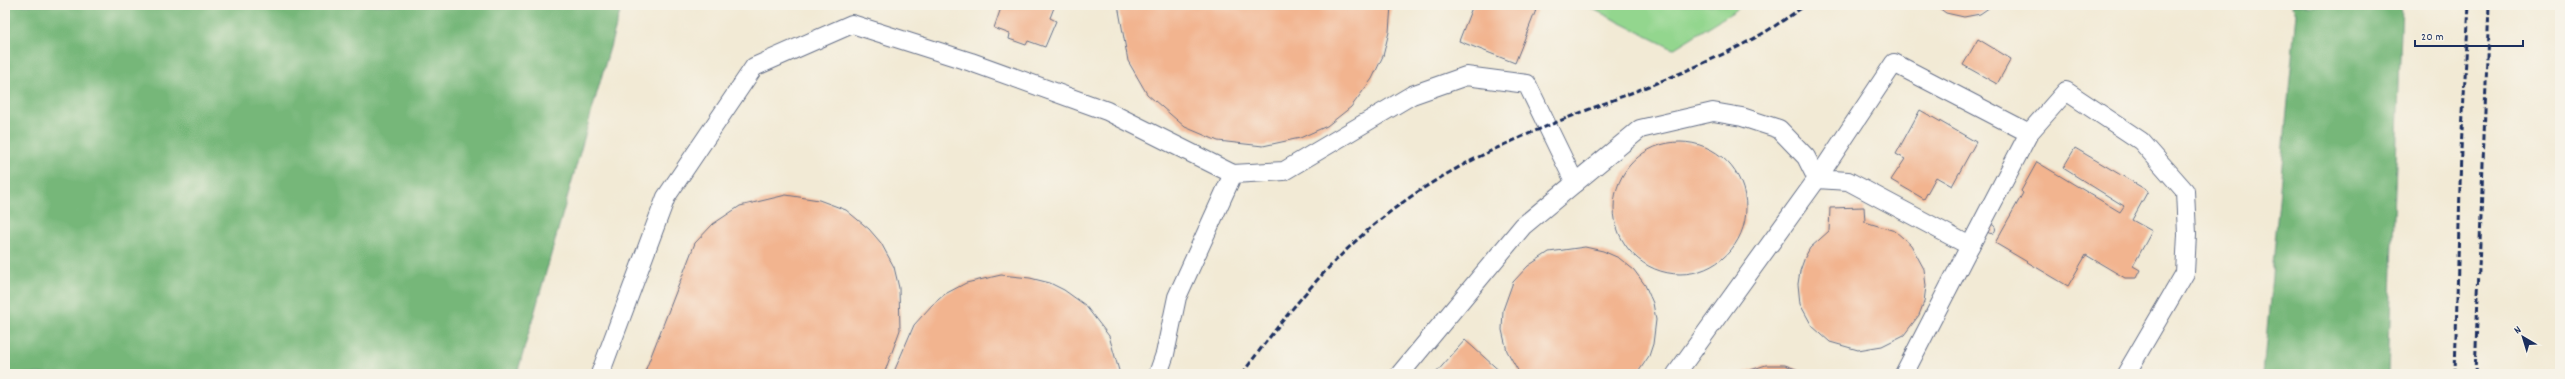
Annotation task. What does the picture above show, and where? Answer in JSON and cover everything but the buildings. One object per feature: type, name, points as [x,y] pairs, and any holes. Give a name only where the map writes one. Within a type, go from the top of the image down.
[{"type":"lane","points":[[600,374],[666,197],[754,67],[852,24],[971,62],[1107,111],[1233,174],[1284,171],[1412,95],[1466,76],[1527,84],[1575,183]]},
{"type":"lane","points":[[1676,374],[1817,179],[1894,63],[2029,134]]},
{"type":"lane","points":[[1904,374],[2029,134],[2066,90],[2140,142],[2185,191],[2187,234],[2185,273],[2126,374]]},
{"type":"lane","points":[[1400,374],[1523,226],[1640,128],[1713,112],[1742,117],[1779,129],[1806,157],[1817,179]]},
{"type":"lane","points":[[1158,374],[1165,354],[1177,297],[1233,174]]},
{"type":"lane","points":[[1817,179],[1848,181],[1970,246]]},
{"type":"green space","points":[[5,5],[622,5],[517,374],[5,374]]},
{"type":"green space","points":[[1585,5],[1744,5],[1673,49]]},
{"type":"green space","points":[[2292,5],[2402,5],[2388,374],[2263,374],[2296,13]]},
{"type":"railway","points":[[1242,374],[1286,317],[1333,264],[1358,239],[1385,216],[1414,195],[1445,175],[1482,155],[1559,121],[1714,58],[1758,36],[1806,5]]},
{"type":"railway","points":[[2455,374],[2461,150],[2469,5]]},
{"type":"railway","points":[[2475,374],[2489,5]]}]
